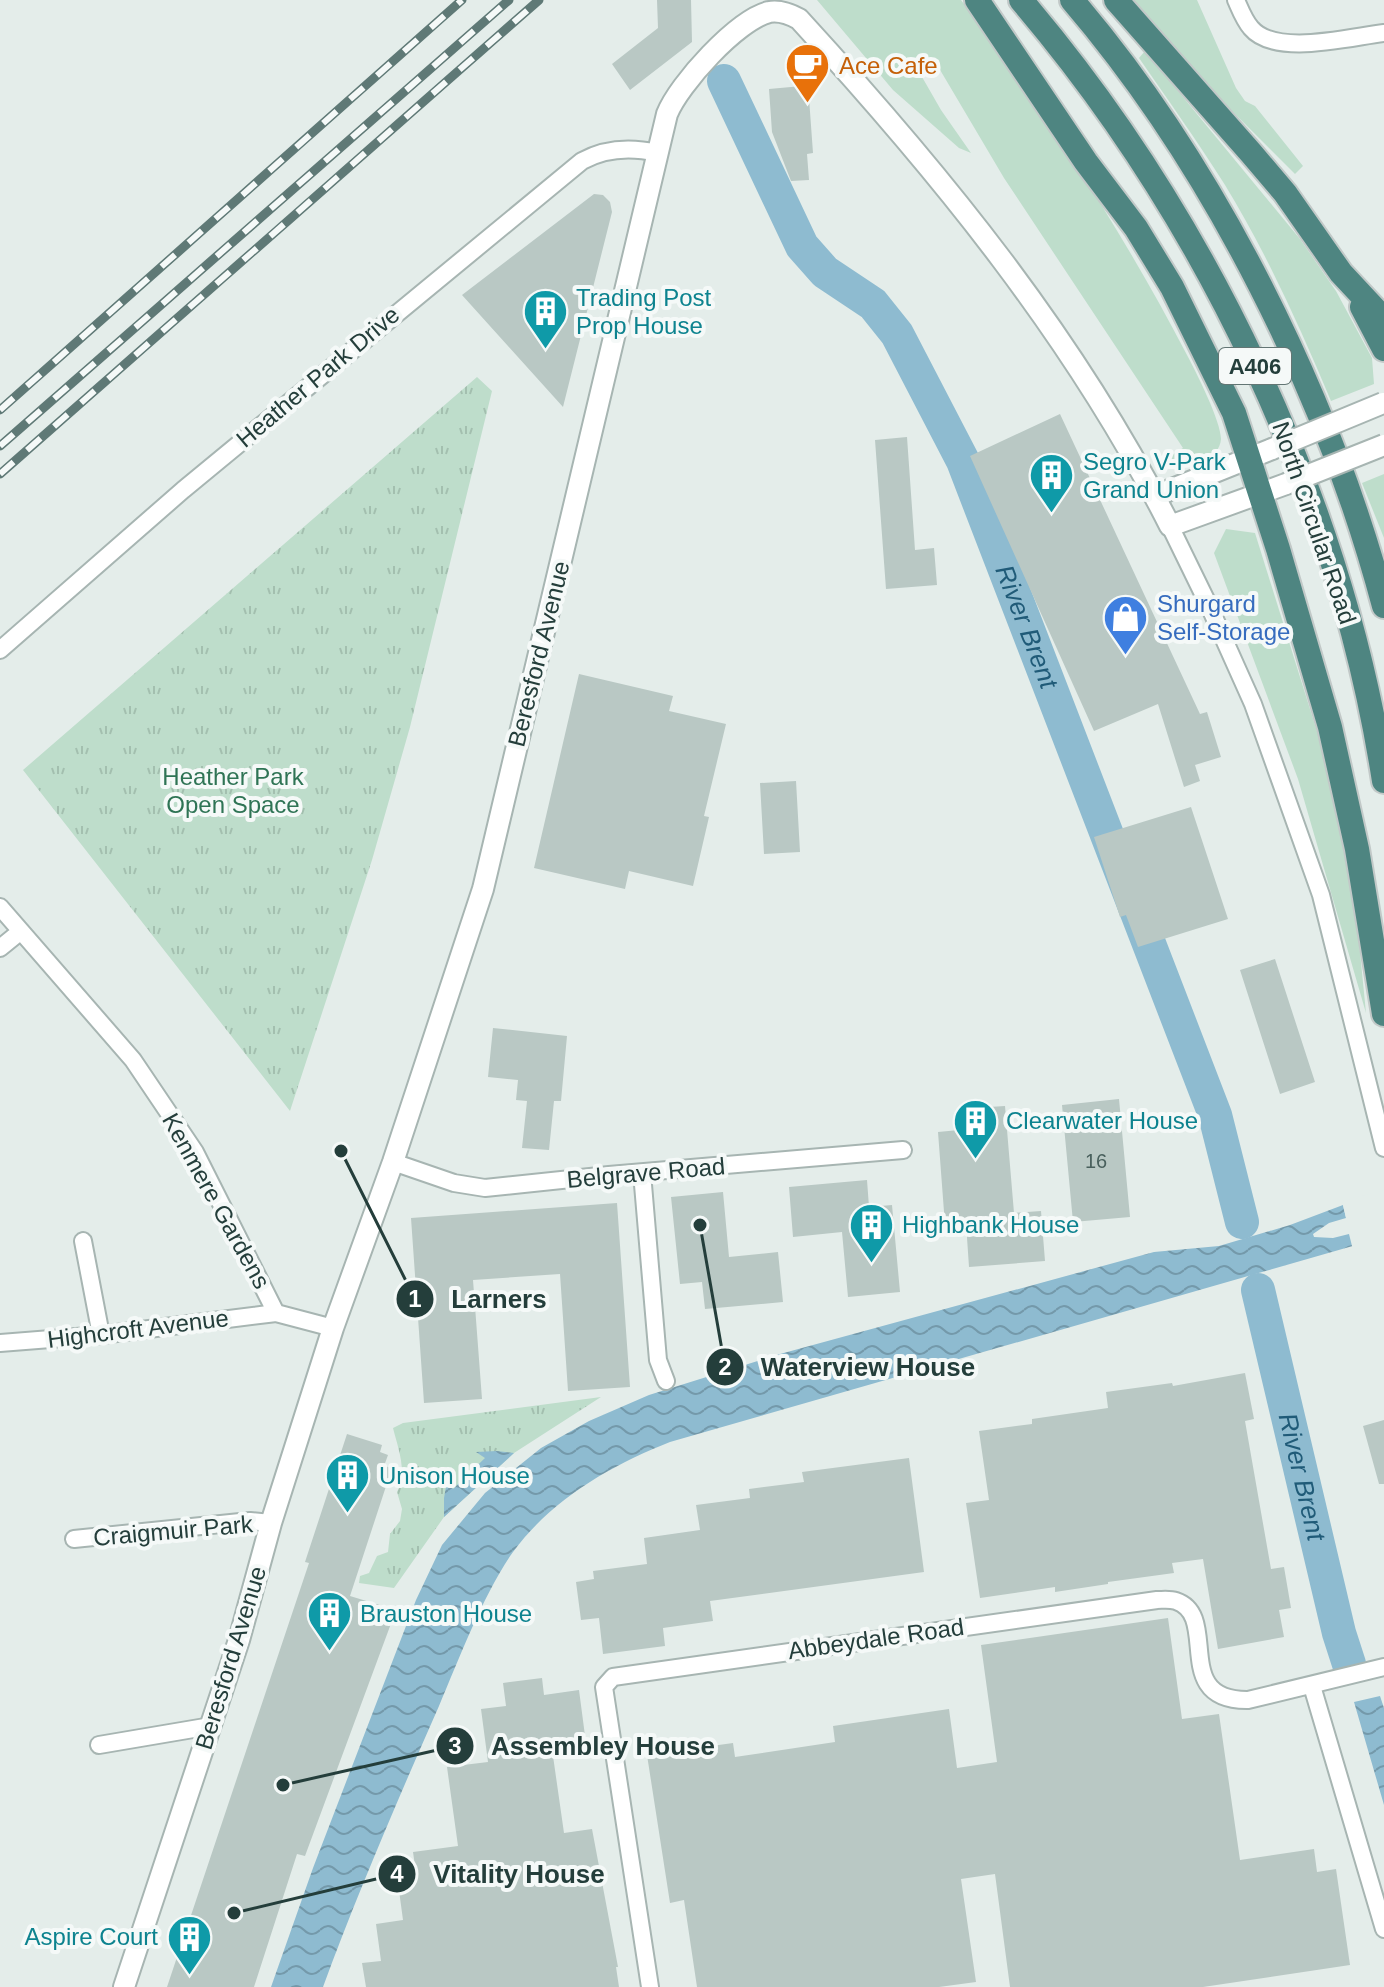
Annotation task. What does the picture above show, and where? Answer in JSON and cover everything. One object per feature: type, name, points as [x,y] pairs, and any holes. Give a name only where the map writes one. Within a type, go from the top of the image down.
[{"type":"highway","points":[[977,0],[1086,162],[1136,228],[1172,287],[1234,413],[1330,727],[1357,849],[1384,1014]]},
{"type":"highway","name":"North Circular Road","points":[[1021,0],[1090,85],[1165,195],[1218,291],[1262,382],[1310,500],[1343,600],[1384,781]]},
{"type":"highway","name":"North Circular Road","points":[[1072,0],[1118,58],[1199,177],[1264,297],[1316,408],[1362,534],[1384,606]]},
{"type":"highway","points":[[1116,0],[1285,193],[1347,281],[1384,349]]},
{"type":"highway","points":[[1347,281],[1384,319]]},
{"type":"street","points":[[1236,0],[1250,27],[1263,38],[1292,44],[1384,33]]},
{"type":"street","points":[[769,6],[799,19],[963,206],[1038,307],[1155,496],[1205,596],[1253,704],[1321,895],[1384,1148]]},
{"type":"street","name":"Beresford Avenue","points":[[124,1987],[239,1640],[271,1523],[333,1328],[393,1162],[483,889],[667,114],[681,87],[740,28],[769,6]]},
{"type":"street","name":"Heather Park Drive","points":[[0,650],[183,490],[582,161],[613,149],[657,153]]},
{"type":"street","points":[[1155,496],[1383,403]]},
{"type":"street","points":[[1170,526],[1384,445]]},
{"type":"street","name":"Kenmere Gardens","points":[[0,907],[133,1060],[195,1152],[276,1313]]},
{"type":"street","points":[[0,948],[21,931]]},
{"type":"street","name":"Belgrave Road","points":[[393,1162],[454,1183],[485,1188],[903,1150]]},
{"type":"street","points":[[642,1173],[658,1360],[666,1381]]},
{"type":"street","points":[[83,1241],[101,1335]]},
{"type":"street","points":[[276,1313],[333,1328]]},
{"type":"street","name":"Highcroft Avenue","points":[[0,1343],[101,1335],[276,1313]]},
{"type":"street","name":"Craigmuir Park","points":[[74,1539],[250,1521],[271,1523]]},
{"type":"street","name":"Abbeydale Road","points":[[650,1987],[604,1687],[613,1677],[1157,1600],[1175,1601],[1186,1607],[1193,1617],[1204,1676],[1219,1696],[1248,1700],[1384,1667]]},
{"type":"street","points":[[1312,1686],[1384,1929]]},
{"type":"street","points":[[99,1745],[211,1726]]},
{"type":"green space","points":[[817,0],[961,0],[1081,173],[1162,308],[1217,421],[1221,439],[1219,448],[1213,454],[1188,466],[1161,466],[1164,460],[1183,448],[1004,178],[933,58],[914,63],[971,153],[959,148],[893,90]]},
{"type":"green space","points":[[1133,0],[1197,0],[1236,88],[1245,101],[1255,106],[1303,166],[1295,174],[1229,108]]},
{"type":"green space","points":[[1145,51],[1300,239],[1336,291],[1372,358],[1374,384],[1331,401],[1255,237],[1215,169],[1139,58]]},
{"type":"green space","name":"Heather Park Open Space","points":[[477,377],[492,391],[410,727],[372,860],[290,1111],[23,770]]},
{"type":"green space","points":[[1384,474],[1384,538],[1362,483]]},
{"type":"green space","points":[[1226,529],[1255,533],[1330,773],[1354,891],[1366,1013],[1298,779],[1214,553]]},
{"type":"green space","points":[[601,1397],[514,1453],[444,1517],[394,1588],[359,1583],[360,1576],[369,1573],[377,1556],[388,1552],[390,1534],[400,1521],[402,1509],[397,1492],[402,1469],[393,1428],[403,1423]]},
{"type":"water","points":[[1343,1205],[1346,1218],[1329,1223],[1313,1234],[1314,1237],[1333,1238],[1349,1234],[1384,1237],[670,1442],[604,1473],[564,1500],[528,1533],[513,1552],[482,1606],[379,1846],[323,1987],[271,1987],[313,1868],[416,1600],[442,1545],[485,1493],[541,1448],[589,1421],[649,1395],[780,1354],[1154,1252],[1219,1246]]},
{"type":"water","points":[[476,1452],[514,1453],[444,1517],[447,1481],[453,1489],[485,1458]]},
{"type":"water","points":[[1380,1696],[1384,1708],[1384,1805],[1354,1702]]},
{"type":"pier","points":[[1384,1190],[1384,1212],[1347,1222],[1342,1201]]},
{"type":"pier","points":[[1384,1221],[1384,1242],[1353,1250],[1348,1230]]},
{"type":"building","points":[[657,0],[691,0],[692,42],[630,90],[612,64],[658,28]]},
{"type":"building","points":[[802,86],[803,98],[809,98],[813,153],[807,154],[809,180],[791,181],[772,132],[769,89]]},
{"type":"building","name":"Trading Post Prop House","points":[[594,194],[603,195],[610,202],[612,212],[563,407],[462,295]]},
{"type":"building","name":"Segro V-Park Grand Union","points":[[1060,414],[1200,714],[1207,712],[1221,757],[1195,765],[1200,781],[1184,787],[1158,704],[1094,731],[970,456]]},
{"type":"building","points":[[907,437],[915,550],[934,548],[937,585],[886,589],[875,440]]},
{"type":"building","points":[[579,674],[673,696],[669,711],[726,724],[704,816],[709,817],[693,886],[629,871],[625,889],[534,868]]},
{"type":"building","points":[[796,781],[800,852],[764,854],[760,783]]},
{"type":"building","points":[[1191,807],[1228,919],[1138,947],[1126,915],[1120,917],[1094,837]]},
{"type":"building","points":[[1275,959],[1315,1082],[1280,1094],[1240,970]]},
{"type":"building","points":[[493,1028],[567,1036],[561,1101],[554,1101],[549,1150],[522,1148],[527,1101],[516,1100],[518,1080],[488,1077]]},
{"type":"building","points":[[1119,1099],[1130,1217],[1073,1222],[1062,1105]]},
{"type":"building","name":"Clearwater House","points":[[1005,1106],[1014,1213],[1041,1211],[1045,1261],[969,1267],[966,1223],[945,1225],[938,1132],[959,1130],[958,1109]]},
{"type":"building","name":"Highbank House","points":[[867,1180],[869,1207],[892,1205],[900,1292],[848,1297],[842,1232],[793,1237],[789,1187]]},
{"type":"building","points":[[723,1192],[729,1257],[778,1252],[783,1302],[705,1309],[702,1282],[680,1284],[671,1197]]},
{"type":"building","points":[[617,1203],[630,1387],[568,1391],[560,1274],[473,1280],[482,1399],[424,1403],[411,1218]]},
{"type":"building","points":[[1245,1373],[1254,1419],[1245,1421],[1271,1569],[1284,1567],[1291,1608],[1279,1610],[1284,1637],[1218,1649],[1203,1559],[1172,1563],[1174,1573],[1055,1592],[1055,1587],[980,1598],[966,1503],[989,1500],[979,1431],[1032,1424],[1032,1419],[1108,1408],[1106,1392],[1172,1383],[1173,1386]]},
{"type":"building","points":[[1384,1420],[1384,1484],[1379,1484],[1363,1426]]},
{"type":"building","points":[[347,1434],[382,1445],[380,1452],[388,1455],[384,1466],[392,1468],[350,1596],[396,1610],[305,1856],[297,1854],[254,1987],[167,1987],[309,1563],[305,1562]]},
{"type":"building","points":[[909,1458],[924,1572],[710,1601],[713,1621],[663,1628],[665,1646],[603,1654],[599,1618],[581,1620],[576,1582],[594,1579],[593,1571],[647,1564],[644,1538],[700,1530],[696,1505],[750,1498],[749,1489],[804,1482],[802,1472]]},
{"type":"building","points":[[1168,1618],[1182,1719],[1219,1714],[1240,1860],[1314,1849],[1317,1872],[1336,1869],[1350,1965],[1203,1987],[1010,1987],[995,1874],[961,1879],[976,1982],[939,1987],[697,1987],[684,1900],[670,1903],[647,1755],[733,1743],[735,1757],[835,1742],[833,1726],[949,1709],[957,1768],[997,1762],[981,1645]]},
{"type":"building","points":[[542,1678],[544,1695],[579,1690],[587,1751],[553,1756],[564,1833],[592,1829],[619,1987],[366,1987],[362,1963],[381,1961],[376,1924],[403,1920],[398,1883],[417,1880],[413,1852],[458,1846],[447,1767],[488,1762],[481,1709],[506,1706],[503,1683]]},
{"type":"waterway","name":"River Brent","points":[[724,81],[802,246],[825,272],[873,304],[897,334],[963,461],[1215,1115],[1242,1222]]},
{"type":"waterway","name":"River Brent","points":[[1258,1290],[1349,1664]]},
{"type":"railway","points":[[0,410],[462,0]]},
{"type":"railway","points":[[0,446],[509,0]]},
{"type":"railway","points":[[0,474],[539,0]]},
{"type":"place","name":"Ace Cafe","points":[[808,105]]},
{"type":"place","name":"Trading Post Prop House","points":[[545,351]]},
{"type":"place","name":"Segro V-Park Grand Union","points":[[1052,515]]},
{"type":"place","name":"Shurgard Self-Storage","points":[[1126,657]]},
{"type":"place","name":"Larners","points":[[341,1151]]},
{"type":"place","name":"Clearwater House","points":[[975,1160]]},
{"type":"place","name":"Waterview House","points":[[700,1225]]},
{"type":"place","name":"Highbank House","points":[[871,1264]]},
{"type":"place","name":"Unison House","points":[[348,1515]]},
{"type":"place","name":"Brauston House","points":[[329,1653]]},
{"type":"place","name":"Assembley House","points":[[283,1785]]},
{"type":"place","name":"Vitality House","points":[[234,1913]]},
{"type":"place","name":"Aspire Court","points":[[189,1976]]}]
